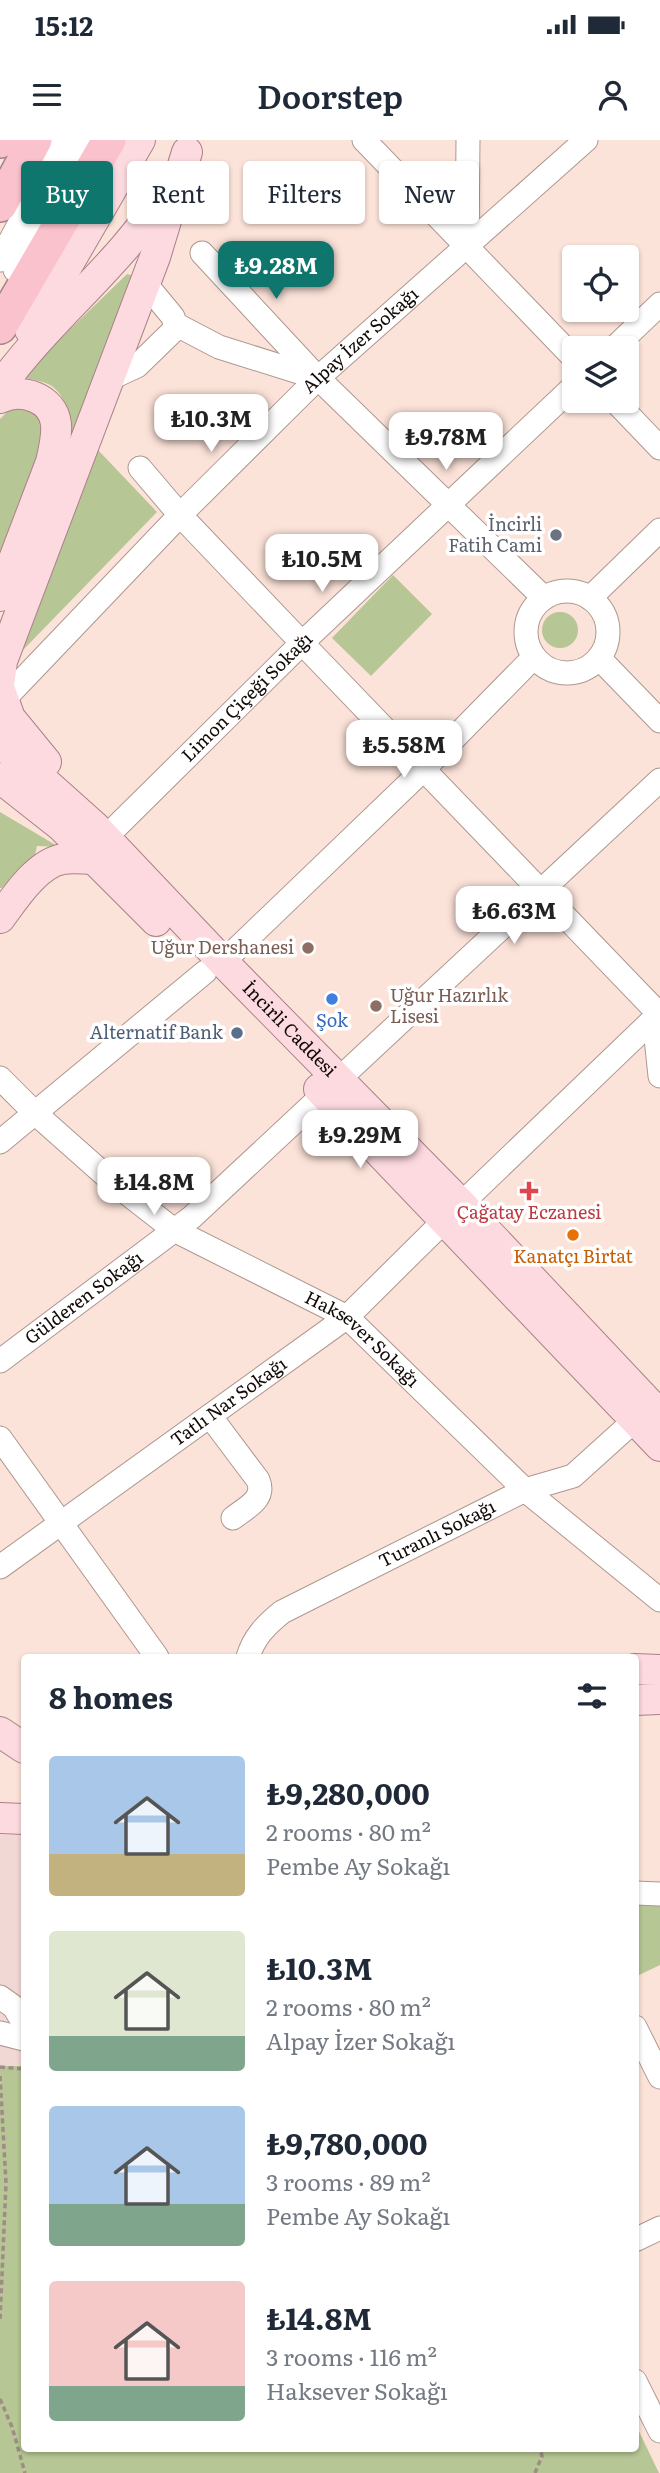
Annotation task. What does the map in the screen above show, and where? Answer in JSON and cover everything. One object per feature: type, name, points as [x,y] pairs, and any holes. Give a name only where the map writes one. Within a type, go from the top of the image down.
[{"type":"highway","points":[[0,205],[35,140]]},
{"type":"highway","points":[[0,327],[108,140]]},
{"type":"main road","points":[[0,384],[140,140]]},
{"type":"main road","points":[[0,384],[53,322],[109,267],[146,224],[189,146]]},
{"type":"main road","points":[[0,918],[18,893],[35,876],[51,864],[98,841],[10,718],[1,691],[2,661],[145,283],[174,200],[189,146]]},
{"type":"main road","points":[[0,398],[28,394],[40,399],[50,409],[56,421],[55,448],[51,462],[0,596]]},
{"type":"main road","name":"İncirli Caddesi","points":[[0,742],[453,1213],[651,1409],[660,1446]]},
{"type":"main road","name":"İncirli Caddesi","points":[[0,778],[61,826],[98,841]]},
{"type":"main road","points":[[639,1674],[654,1693]]},
{"type":"main road","points":[[0,1732],[21,1746]]},
{"type":"main road","points":[[0,1752],[21,1748]]},
{"type":"main road","points":[[0,1818],[21,1819]]},
{"type":"street","points":[[0,260],[64,140]]},
{"type":"street","points":[[0,297],[85,140]]},
{"type":"street","points":[[364,140],[562,345]]},
{"type":"street","points":[[467,246],[468,140]]},
{"type":"street","name":"Alpay İzer Sokağı","points":[[1,691],[11,692],[180,515],[318,378],[586,140]]},
{"type":"street","points":[[202,253],[318,378],[544,598]]},
{"type":"street","points":[[145,283],[167,307],[175,324],[219,347],[318,378]]},
{"type":"street","points":[[626,336],[660,303]]},
{"type":"street","points":[[109,379],[137,366],[173,331],[175,324]]},
{"type":"street","name":"Limon Çiçeği Sokağı","points":[[98,841],[302,643],[562,397]]},
{"type":"street","points":[[626,413],[660,448]]},
{"type":"street","points":[[140,468],[180,515],[658,1015],[660,1076]]},
{"type":"street","points":[[590,598],[660,530]]},
{"type":"street","points":[[567,591],[590,598],[600,607],[607,619],[609,633],[599,658],[590,667],[578,672],[554,671],[543,666],[534,657],[526,636],[530,615],[544,598],[555,593],[567,591]]},
{"type":"street","points":[[0,1142],[214,967],[424,769],[534,657]]},
{"type":"street","points":[[599,658],[660,721]]},
{"type":"street","name":"Gülderen Sokağı","points":[[0,1360],[192,1217],[660,780]]},
{"type":"street","name":"Tatlı Nar Sokağı","points":[[0,1567],[347,1317],[658,1015]]},
{"type":"street","name":"Haksever Sokağı","points":[[0,1078],[115,1184],[174,1230],[347,1317],[525,1490],[660,1600]]},
{"type":"street","name":"Turanlı Sokağı","points":[[249,1654],[252,1642],[282,1612],[525,1490],[573,1476],[651,1409]]},
{"type":"street","points":[[210,1416],[258,1479],[261,1487],[257,1500],[233,1518]]},
{"type":"street","points":[[0,1438],[155,1654]]},
{"type":"street","points":[[639,1893],[660,1894]]},
{"type":"street","points":[[0,1997],[14,2007],[21,2019]]},
{"type":"street","points":[[0,2032],[21,2038]]},
{"type":"street","points":[[639,2034],[660,2077]]},
{"type":"street","points":[[639,2237],[660,2228]]},
{"type":"street","points":[[639,2389],[660,2431]]},
{"type":"path","points":[[0,2067],[21,2069]]},
{"type":"path","points":[[0,2076],[6,2183],[0,2320]]},
{"type":"path","points":[[0,2399],[16,2437],[25,2473]]},
{"type":"path","points":[[535,2473],[541,2452]]},
{"type":"shaded area","points":[[0,1835],[21,1835],[21,2066],[0,2066]]},
{"type":"green space","points":[[127,274],[134,276],[74,446],[68,411],[60,395],[48,384],[26,378],[31,367]]},
{"type":"green space","points":[[10,409],[27,409],[36,414],[41,425],[40,441],[29,483],[0,555],[0,419]]},
{"type":"green space","points":[[98,450],[157,512],[23,650]]},
{"type":"green space","points":[[393,575],[432,614],[371,676],[332,638]]},
{"type":"green space","points":[[560,612],[573,617],[578,630],[573,643],[560,648],[547,643],[542,630],[547,617]]},
{"type":"green space","points":[[0,812],[59,847],[37,846],[35,855],[2,888],[0,888]]},
{"type":"green space","points":[[639,1904],[660,1905],[660,1965],[639,1975]]},
{"type":"green space","points":[[0,2066],[21,2066],[21,2452],[639,2452],[639,2431],[659,2473],[0,2473]]},
{"type":"place","name":"İncirli Fatih Cami","points":[[556,535]]},
{"type":"place","name":"Uğur Dershanesi","points":[[308,948]]},
{"type":"place","name":"Şok","points":[[332,999]]},
{"type":"place","name":"Uğur Hazırlık Lisesi","points":[[376,1006]]},
{"type":"place","name":"Alternatif Bank","points":[[237,1033]]},
{"type":"place","name":"Çağatay Eczanesi","points":[[529,1191]]},
{"type":"place","name":"Kanatçı Birtat","points":[[573,1235]]}]
